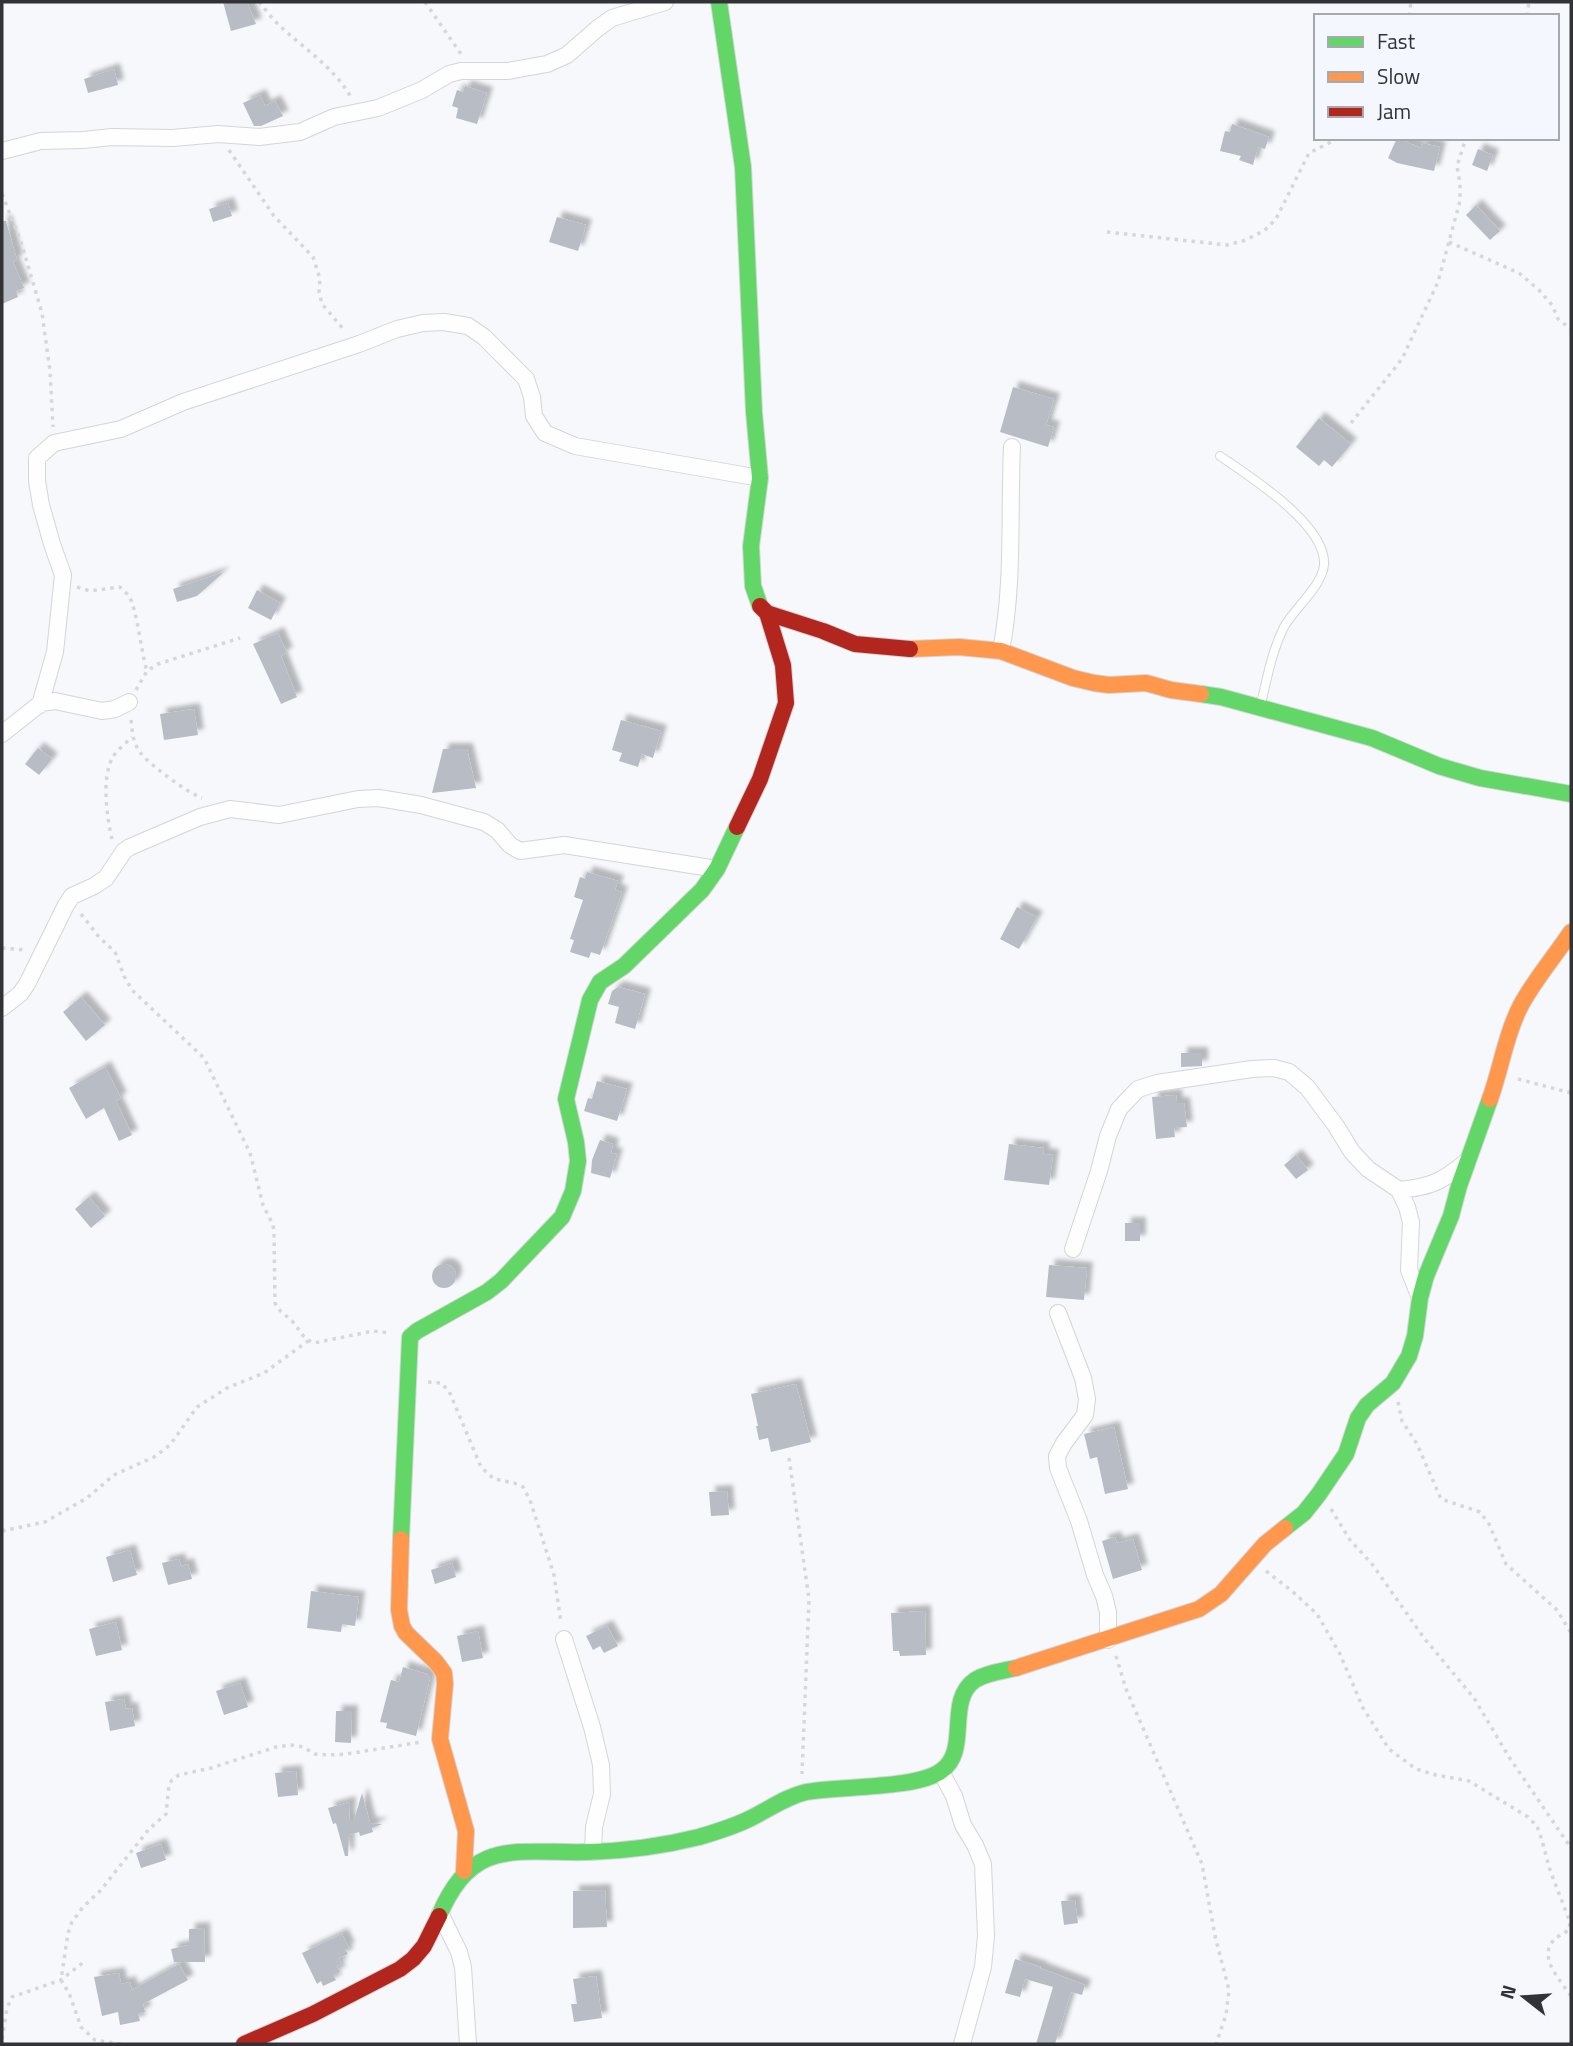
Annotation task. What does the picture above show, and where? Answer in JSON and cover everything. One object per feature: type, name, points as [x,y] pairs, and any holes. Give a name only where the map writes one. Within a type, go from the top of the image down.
[{"type":"street","points":[[2,151],[41,141],[113,137],[173,138],[218,134],[259,137],[300,132],[334,117],[378,108],[422,90],[449,74],[508,71],[547,64],[567,55],[612,18],[665,2]]},
{"type":"street","points":[[464,1871],[466,1831],[440,1739],[444,1674],[436,1662],[406,1633],[400,1618],[401,1527],[410,1337],[501,1281],[569,1207],[577,1181],[576,1143],[567,1116],[566,1099],[590,1000],[596,987],[624,966],[690,904],[717,869],[760,779],[786,703],[783,665],[766,613],[753,586],[751,545],[760,478],[754,412],[743,167],[719,2]]},
{"type":"street","points":[[40,705],[55,652],[63,575],[41,505],[37,458],[54,443],[121,429],[183,402],[397,329],[443,322],[468,326],[484,337],[526,379],[534,415],[545,433],[554,438],[575,446],[760,478]]},
{"type":"street","points":[[1001,651],[1008,617],[1011,581],[1009,505],[1012,447]]},
{"type":"street","points":[[766,613],[855,644],[902,649],[959,647],[1001,651],[1073,678],[1094,683],[1146,683],[1171,690],[1221,697],[1372,738],[1439,766],[1480,778],[1571,794]]},
{"type":"street","points":[[2,733],[41,703],[55,701],[108,711],[129,702]]},
{"type":"street","points":[[2,1009],[20,994],[72,896],[100,883],[124,851],[137,842],[200,817],[230,809],[279,815],[358,799],[379,798],[421,805],[484,822],[498,830],[510,845],[520,851],[564,845],[717,869]]},
{"type":"street","points":[[244,2044],[286,2028],[410,1962],[428,1940],[451,1889],[464,1871],[483,1860],[505,1852],[593,1852],[646,1847],[696,1837],[740,1823],[802,1793],[907,1781],[941,1772],[953,1753],[962,1697],[977,1679],[1199,1609],[1222,1594],[1265,1545],[1304,1513],[1346,1454],[1358,1418],[1367,1405],[1393,1383],[1409,1356],[1426,1276],[1451,1216],[1499,1075],[1508,1038],[1521,1005],[1571,932]]},
{"type":"street","points":[[1073,1249],[1108,1136],[1119,1109],[1138,1089],[1157,1083],[1252,1069],[1274,1069],[1289,1072],[1307,1087],[1352,1152],[1368,1169],[1399,1191],[1411,1222],[1409,1270],[1420,1298]]},
{"type":"street","points":[[1399,1191],[1425,1188],[1445,1179],[1468,1161]]},
{"type":"street","points":[[1058,1313],[1083,1378],[1087,1399],[1085,1415],[1057,1457],[1058,1468],[1104,1596],[1108,1612],[1109,1639]]},
{"type":"street","points":[[564,1639],[601,1765],[602,1794],[594,1827],[593,1852]]},
{"type":"street","points":[[941,1772],[954,1796],[962,1825],[975,1844],[983,1864],[986,1936],[983,1967],[962,2044]]},
{"type":"street","points":[[440,1913],[459,1952],[463,1967],[468,2044]]},
{"type":"lane","points":[[1220,456],[1287,505],[1311,531],[1324,563],[1322,575],[1285,626],[1275,649],[1261,707]]},
{"type":"path","points":[[259,2],[279,26],[312,52],[343,84],[360,111]]},
{"type":"path","points":[[425,2],[472,71]]},
{"type":"path","points":[[218,134],[274,216],[313,257],[320,279],[322,304],[331,317],[359,344]]},
{"type":"path","points":[[1107,232],[1227,245],[1243,241],[1264,231],[1276,219],[1309,153],[1335,140]]},
{"type":"path","points":[[1351,422],[1402,359],[1438,282],[1460,201],[1461,184],[1457,166],[1465,140]]},
{"type":"path","points":[[2,194],[21,242],[42,313],[50,371],[54,443]]},
{"type":"path","points":[[1449,242],[1519,273],[1539,290],[1552,305],[1558,319],[1571,329]]},
{"type":"path","points":[[63,575],[74,587],[90,591],[120,587],[129,596],[147,671]]},
{"type":"path","points":[[230,809],[192,794],[140,753],[133,736],[129,702],[147,671],[158,664],[240,638]]},
{"type":"path","points":[[117,862],[106,804],[108,778],[112,758],[133,736]]},
{"type":"path","points":[[72,896],[81,915],[115,951],[132,990],[204,1058],[250,1153],[263,1205],[273,1225],[275,1303],[282,1314],[294,1323],[308,1341],[314,1343],[373,1331],[410,1337]]},
{"type":"path","points":[[2,948],[44,949]]},
{"type":"path","points":[[1499,1075],[1529,1080],[1571,1093]]},
{"type":"path","points":[[2,1531],[45,1522],[87,1498],[114,1475],[154,1457],[170,1445],[197,1407],[227,1388],[264,1373],[308,1341]]},
{"type":"path","points":[[407,1382],[441,1383],[449,1391],[481,1466],[494,1479],[523,1487],[530,1500],[554,1575],[564,1639]]},
{"type":"path","points":[[1393,1383],[1402,1421],[1417,1444],[1441,1499],[1479,1512],[1489,1524],[1506,1564],[1557,1610],[1571,1633]]},
{"type":"path","points":[[789,1458],[808,1599],[802,1793]]},
{"type":"path","points":[[1319,1493],[1342,1524],[1350,1540],[1373,1564],[1424,1638],[1474,1698],[1509,1757],[1571,1848]]},
{"type":"path","points":[[1251,1559],[1317,1614],[1340,1654],[1363,1708],[1389,1749],[1416,1769],[1469,1781],[1528,1817],[1536,1826],[1570,1922],[1569,1930],[1553,1940],[1547,1950],[1548,1959],[1571,1996]]},
{"type":"path","points":[[1109,1639],[1126,1689],[1202,1864],[1215,1936],[1230,1990],[1226,2015],[1216,2044]]},
{"type":"path","points":[[121,2044],[95,2040],[81,2028],[69,1993],[61,1980],[68,1933],[72,1922],[149,1829],[166,1814],[172,1780],[179,1775],[211,1768],[276,1747],[292,1745],[303,1747],[315,1754],[347,1754],[440,1739]]},
{"type":"path","points":[[2,2039],[7,2008],[12,1997],[61,1980],[85,1961]]},
{"type":"building","points":[[223,2],[247,2],[256,24],[231,31]]},
{"type":"building","points":[[114,69],[118,85],[88,93],[84,79]]},
{"type":"building","points":[[465,86],[487,93],[477,124],[456,118],[458,108],[452,106],[457,90],[463,92]]},
{"type":"building","points":[[260,95],[265,106],[275,101],[283,116],[261,126],[254,126],[243,103]]},
{"type":"building","points":[[1232,124],[1269,137],[1265,149],[1258,147],[1253,165],[1239,160],[1241,156],[1220,151],[1225,131],[1230,132]]},
{"type":"building","points":[[1396,140],[1421,148],[1422,143],[1440,147],[1434,171],[1397,163],[1388,158]]},
{"type":"building","points":[[1478,149],[1493,155],[1487,171],[1472,165]]},
{"type":"building","points":[[228,203],[232,216],[213,222],[209,209]]},
{"type":"building","points":[[1476,205],[1500,231],[1490,240],[1466,215]]},
{"type":"building","points":[[557,217],[586,225],[578,251],[549,242]]},
{"type":"building","points":[[2,221],[6,221],[17,260],[13,262],[24,288],[16,291],[18,297],[2,304]]},
{"type":"building","points":[[1013,387],[1054,399],[1046,425],[1054,427],[1048,447],[1000,432]]},
{"type":"building","points":[[1319,418],[1351,444],[1332,467],[1324,460],[1319,466],[1296,447]]},
{"type":"building","points":[[224,572],[197,596],[177,602],[173,589]]},
{"type":"building","points":[[257,590],[280,603],[271,620],[248,608]]},
{"type":"building","points":[[278,633],[287,653],[281,656],[297,697],[281,704],[253,644]]},
{"type":"building","points":[[194,709],[198,735],[164,740],[160,714]]},
{"type":"building","points":[[621,720],[661,731],[653,758],[642,754],[638,767],[619,761],[622,753],[612,750]]},
{"type":"building","points":[[38,748],[52,759],[39,775],[25,764]]},
{"type":"building","points":[[443,749],[467,749],[476,788],[432,793]]},
{"type":"building","points":[[587,872],[618,881],[615,890],[622,892],[600,955],[591,952],[589,958],[570,952],[574,940],[570,939],[583,900],[574,897],[580,877],[585,879]]},
{"type":"building","points":[[1017,907],[1037,917],[1019,949],[1000,939]]},
{"type":"building","points":[[618,987],[645,994],[635,1029],[615,1023],[619,1007],[608,1004],[612,991]]},
{"type":"building","points":[[81,997],[105,1025],[86,1041],[63,1012]]},
{"type":"building","points":[[1181,1053],[1202,1053],[1202,1066],[1181,1067]]},
{"type":"building","points":[[105,1067],[121,1098],[116,1101],[132,1135],[119,1141],[104,1108],[86,1119],[69,1088]]},
{"type":"building","points":[[597,1081],[627,1089],[617,1121],[584,1111],[588,1098],[592,1099]]},
{"type":"building","points":[[1176,1095],[1177,1103],[1184,1103],[1187,1127],[1174,1128],[1175,1137],[1156,1139],[1152,1097]]},
{"type":"building","points":[[600,1140],[613,1144],[611,1153],[617,1154],[610,1178],[591,1173],[592,1160]]},
{"type":"building","points":[[1009,1144],[1044,1148],[1043,1154],[1053,1155],[1049,1185],[1004,1180]]},
{"type":"building","points":[[1296,1155],[1308,1170],[1296,1179],[1284,1165]]},
{"type":"building","points":[[89,1197],[105,1216],[91,1228],[75,1209]]},
{"type":"building","points":[[1125,1223],[1140,1223],[1140,1241],[1125,1241]]},
{"type":"building","points":[[444,1264],[455,1271],[456,1276],[449,1287],[444,1288],[433,1281],[432,1276],[439,1265]]},
{"type":"building","points":[[1049,1265],[1087,1268],[1084,1300],[1046,1297]]},
{"type":"building","points":[[796,1384],[811,1442],[771,1452],[768,1438],[759,1440],[751,1394]]},
{"type":"building","points":[[1114,1427],[1128,1489],[1105,1494],[1097,1457],[1090,1459],[1084,1434]]},
{"type":"building","points":[[727,1491],[729,1515],[711,1516],[709,1492]]},
{"type":"building","points":[[1115,1537],[1117,1543],[1133,1539],[1142,1570],[1113,1579],[1102,1541]]},
{"type":"building","points":[[130,1550],[137,1575],[113,1582],[106,1557]]},
{"type":"building","points":[[179,1559],[181,1566],[188,1564],[192,1579],[168,1585],[162,1563]]},
{"type":"building","points":[[452,1563],[456,1577],[435,1584],[431,1570]]},
{"type":"building","points":[[311,1591],[359,1597],[355,1626],[342,1624],[341,1632],[307,1628]]},
{"type":"building","points":[[925,1611],[926,1655],[900,1656],[899,1651],[893,1651],[891,1613]]},
{"type":"building","points":[[116,1622],[122,1650],[96,1656],[89,1629]]},
{"type":"building","points":[[607,1626],[618,1646],[604,1653],[600,1646],[593,1650],[586,1636]]},
{"type":"building","points":[[478,1631],[483,1658],[462,1662],[457,1636]]},
{"type":"building","points":[[403,1667],[427,1674],[430,1678],[416,1736],[386,1728],[387,1723],[380,1722],[391,1680],[399,1682]]},
{"type":"building","points":[[240,1683],[248,1707],[224,1715],[216,1691]]},
{"type":"building","points":[[124,1699],[126,1709],[132,1708],[135,1726],[110,1731],[105,1702]]},
{"type":"building","points":[[336,1711],[352,1711],[351,1743],[335,1742]]},
{"type":"building","points":[[296,1771],[298,1795],[278,1797],[275,1773]]},
{"type":"building","points":[[362,1793],[370,1823],[382,1824],[372,1828],[373,1832],[360,1836],[359,1832],[349,1835],[348,1856],[345,1856],[336,1823],[333,1824],[328,1808],[350,1802],[349,1820],[354,1820]]},
{"type":"building","points":[[161,1844],[166,1860],[141,1868],[136,1853]]},
{"type":"building","points":[[605,1890],[607,1927],[573,1928],[573,1891]]},
{"type":"building","points":[[1075,1900],[1078,1923],[1064,1925],[1061,1901]]},
{"type":"building","points":[[204,1928],[205,1962],[174,1962],[171,1949],[189,1945],[189,1929]]},
{"type":"building","points":[[342,1934],[349,1948],[345,1950],[348,1954],[339,1958],[341,1964],[337,1966],[340,1972],[333,1975],[336,1980],[323,1986],[321,1981],[317,1984],[302,1953]]},
{"type":"building","points":[[1015,1959],[1085,1985],[1082,1995],[1071,1992],[1055,2044],[1036,2044],[1053,1987],[1025,1979],[1020,1997],[1005,1993]]},
{"type":"building","points":[[179,1964],[188,1980],[143,2004],[145,2012],[138,2014],[140,2021],[120,2025],[118,2012],[102,2016],[94,1977],[119,1973],[121,1984],[130,1982],[132,1990]]},
{"type":"building","points":[[596,1976],[602,2018],[574,2022],[571,2004],[577,2004],[573,1979]]},
{"type":"traffic: fast","points":[[719,2],[743,167],[754,412],[760,478],[751,546],[753,586],[760,606]]},
{"type":"traffic: fast","points":[[1201,694],[1372,738],[1439,766],[1480,778],[1571,794]]},
{"type":"traffic: fast","points":[[401,1539],[410,1337],[501,1281],[562,1217],[573,1191],[578,1161],[566,1099],[590,1000],[600,982],[624,966],[702,890],[717,869],[737,827]]},
{"type":"traffic: fast","points":[[1285,1528],[1304,1513],[1319,1494],[1346,1454],[1358,1418],[1367,1405],[1393,1383],[1409,1356],[1426,1276],[1451,1216],[1490,1099]]},
{"type":"traffic: fast","points":[[439,1916],[452,1890],[466,1873],[482,1861],[499,1855],[519,1852],[617,1851],[672,1843],[731,1827],[798,1794],[896,1784],[930,1777],[950,1762],[955,1751],[961,1700],[966,1689],[979,1678],[1016,1668]]},
{"type":"traffic: slow","points":[[910,649],[959,647],[1001,651],[1073,678],[1094,683],[1146,683],[1201,694]]},
{"type":"traffic: slow","points":[[1490,1099],[1521,1005],[1571,932]]},
{"type":"traffic: slow","points":[[1016,1668],[1199,1609],[1221,1594],[1265,1544],[1285,1528]]},
{"type":"traffic: slow","points":[[401,1539],[399,1610],[402,1626],[444,1673],[440,1739],[466,1831],[464,1871]]},
{"type":"traffic: jam","points":[[760,606],[767,613],[855,644],[910,649]]},
{"type":"traffic: jam","points":[[737,827],[760,779],[786,703],[783,665],[767,613]]},
{"type":"traffic: jam","points":[[244,2044],[313,2014],[400,1969],[424,1946],[439,1916]]}]
